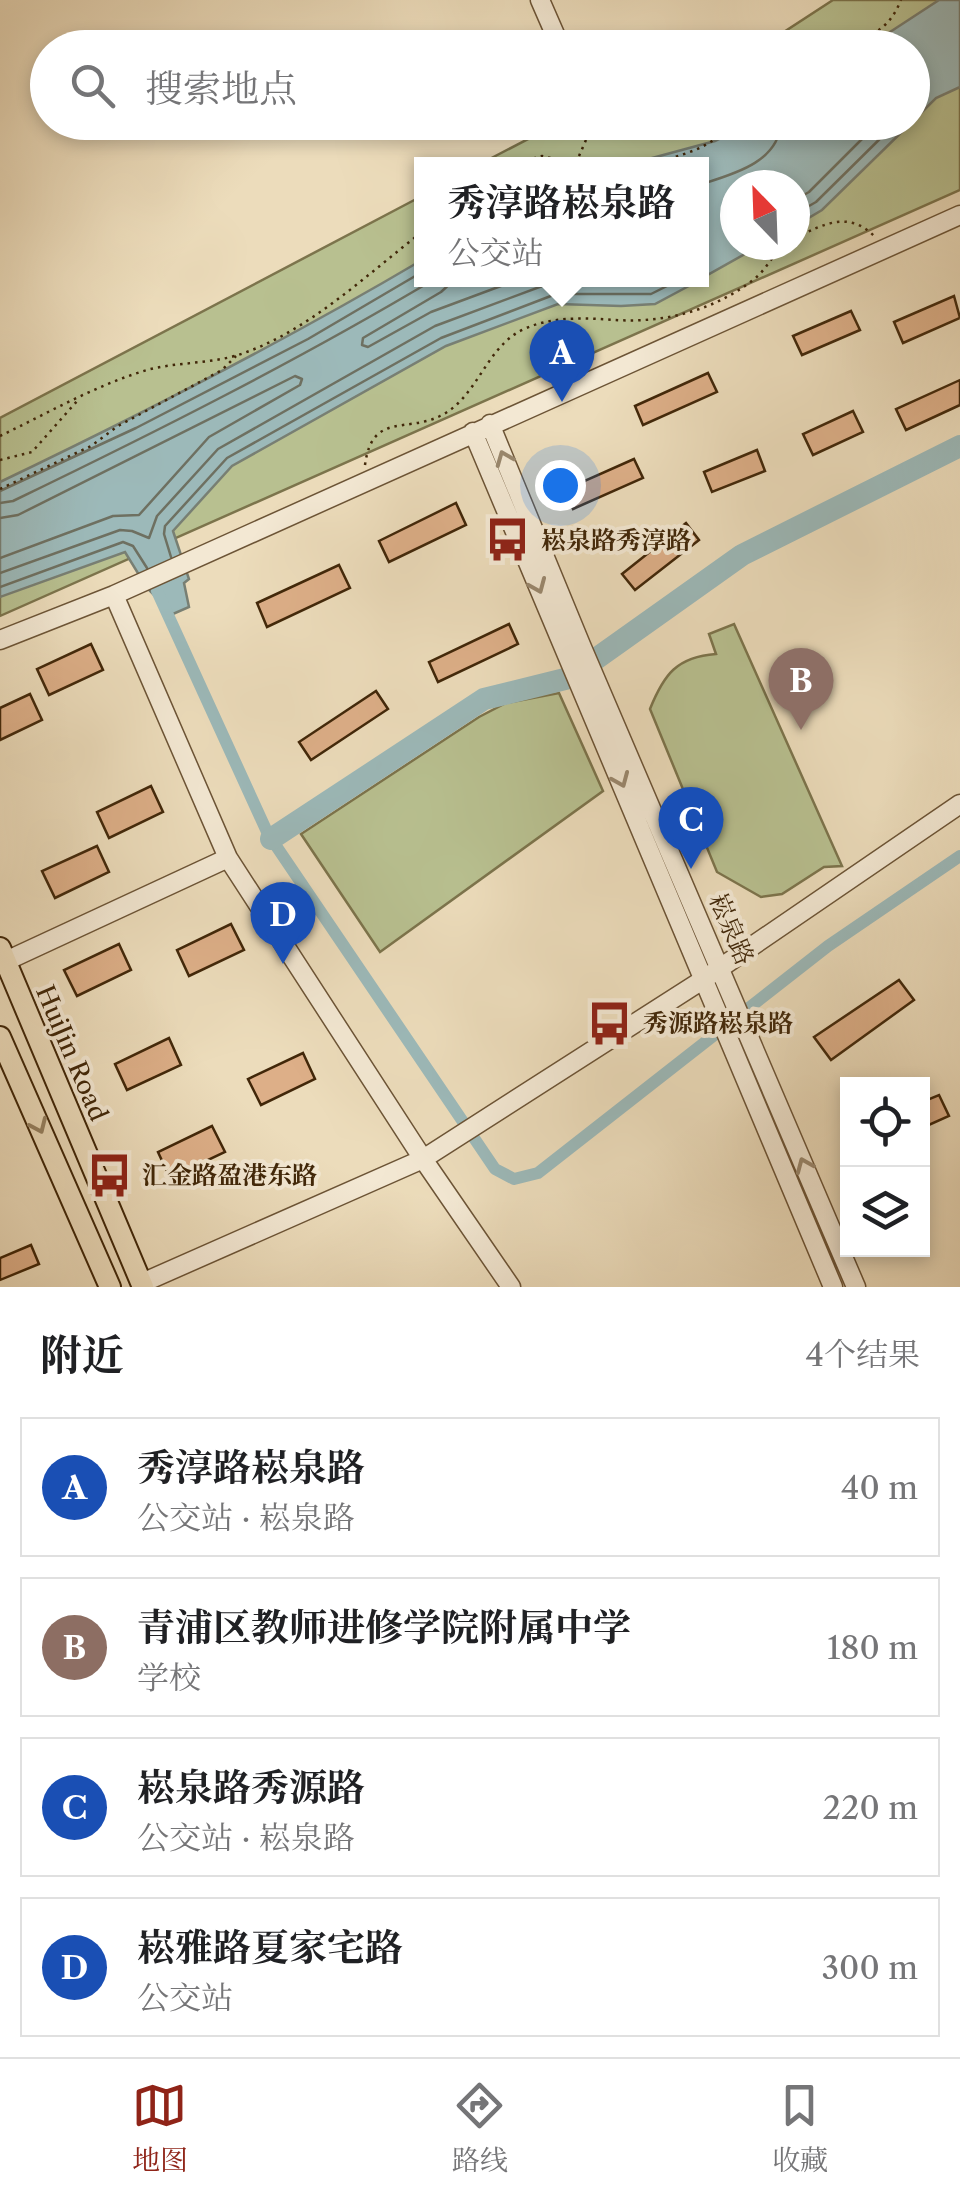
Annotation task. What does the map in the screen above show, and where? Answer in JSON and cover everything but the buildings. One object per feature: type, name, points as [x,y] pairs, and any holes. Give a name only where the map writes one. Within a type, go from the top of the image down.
[{"type":"main road","name":"HuiJin Road","points":[[3,955],[142,1285]]},
{"type":"main road","points":[[0,1037],[110,1287]]},
{"type":"street","points":[[540,0],[552,30]]},
{"type":"street","points":[[0,640],[114,596],[960,215]]},
{"type":"street","name":"崧泉路","points":[[481,428],[589,686],[719,1015],[744,1050],[856,1287]]},
{"type":"street","points":[[114,596],[228,858],[511,1287]]},
{"type":"street","name":"崧泉路","points":[[589,686],[721,967],[735,1003],[744,1050],[833,1287]]},
{"type":"street","points":[[142,1285],[423,1159],[721,967],[960,804]]},
{"type":"street","points":[[3,955],[228,858]]},
{"type":"path","points":[[875,30],[901,0]]},
{"type":"path","points":[[668,157],[715,140]]},
{"type":"path","points":[[810,232],[837,222],[854,222],[886,248]]},
{"type":"path","points":[[0,490],[91,446],[118,426],[222,370],[237,355],[318,312],[414,238]]},
{"type":"path","points":[[367,481],[365,462],[374,436],[384,429],[440,417],[452,408],[488,358],[518,331],[555,320],[642,322],[694,311],[722,300],[753,280],[770,260]]},
{"type":"path","points":[[0,436],[123,377],[152,368],[237,355]]},
{"type":"path","points":[[0,460],[32,452],[80,398]]},
{"type":"green space","points":[[833,0],[960,0],[960,190],[810,257],[810,170],[720,170],[720,260],[802,260],[0,616],[0,418],[414,200],[414,287],[709,287],[709,157],[493,157],[526,140],[930,140],[930,30],[787,30]]},
{"type":"green space","points":[[734,624],[842,866],[824,867],[782,894],[761,897],[717,872],[650,709],[667,677],[682,663],[716,654],[709,634]]},
{"type":"green space","points":[[559,693],[603,791],[380,952],[301,834],[479,717],[506,703]]},
{"type":"water","points":[[939,0],[960,0],[960,87],[930,104],[930,30],[893,30]]},
{"type":"water","points":[[717,140],[894,140],[810,217],[810,170],[720,170],[720,260],[734,260],[709,274],[709,157],[656,157]]},
{"type":"water","points":[[414,265],[414,287],[687,287],[655,304],[558,304],[446,346],[232,466],[173,531],[189,579],[184,583],[189,607],[173,614],[147,588],[125,552],[0,597],[0,482],[319,319]]},
{"type":"waterway","points":[[271,839],[484,699],[569,678],[742,555],[960,446]]},
{"type":"waterway","points":[[157,591],[268,834],[495,1169],[514,1179],[538,1173],[828,946],[960,856]]},
{"type":"place","name":"秀淳路崧泉路","points":[[562,402]]},
{"type":"place","name":"崧泉路秀淳路","points":[[508,540]]},
{"type":"place","name":"青浦区教师进修学院附属中学","points":[[801,730]]},
{"type":"place","name":"崧泉路秀源路","points":[[691,869]]},
{"type":"place","name":"崧雅路夏家宅路","points":[[283,964]]},
{"type":"place","name":"秀源路崧泉路","points":[[610,1023]]},
{"type":"place","name":"汇金路盈港东路","points":[[109,1175]]}]
